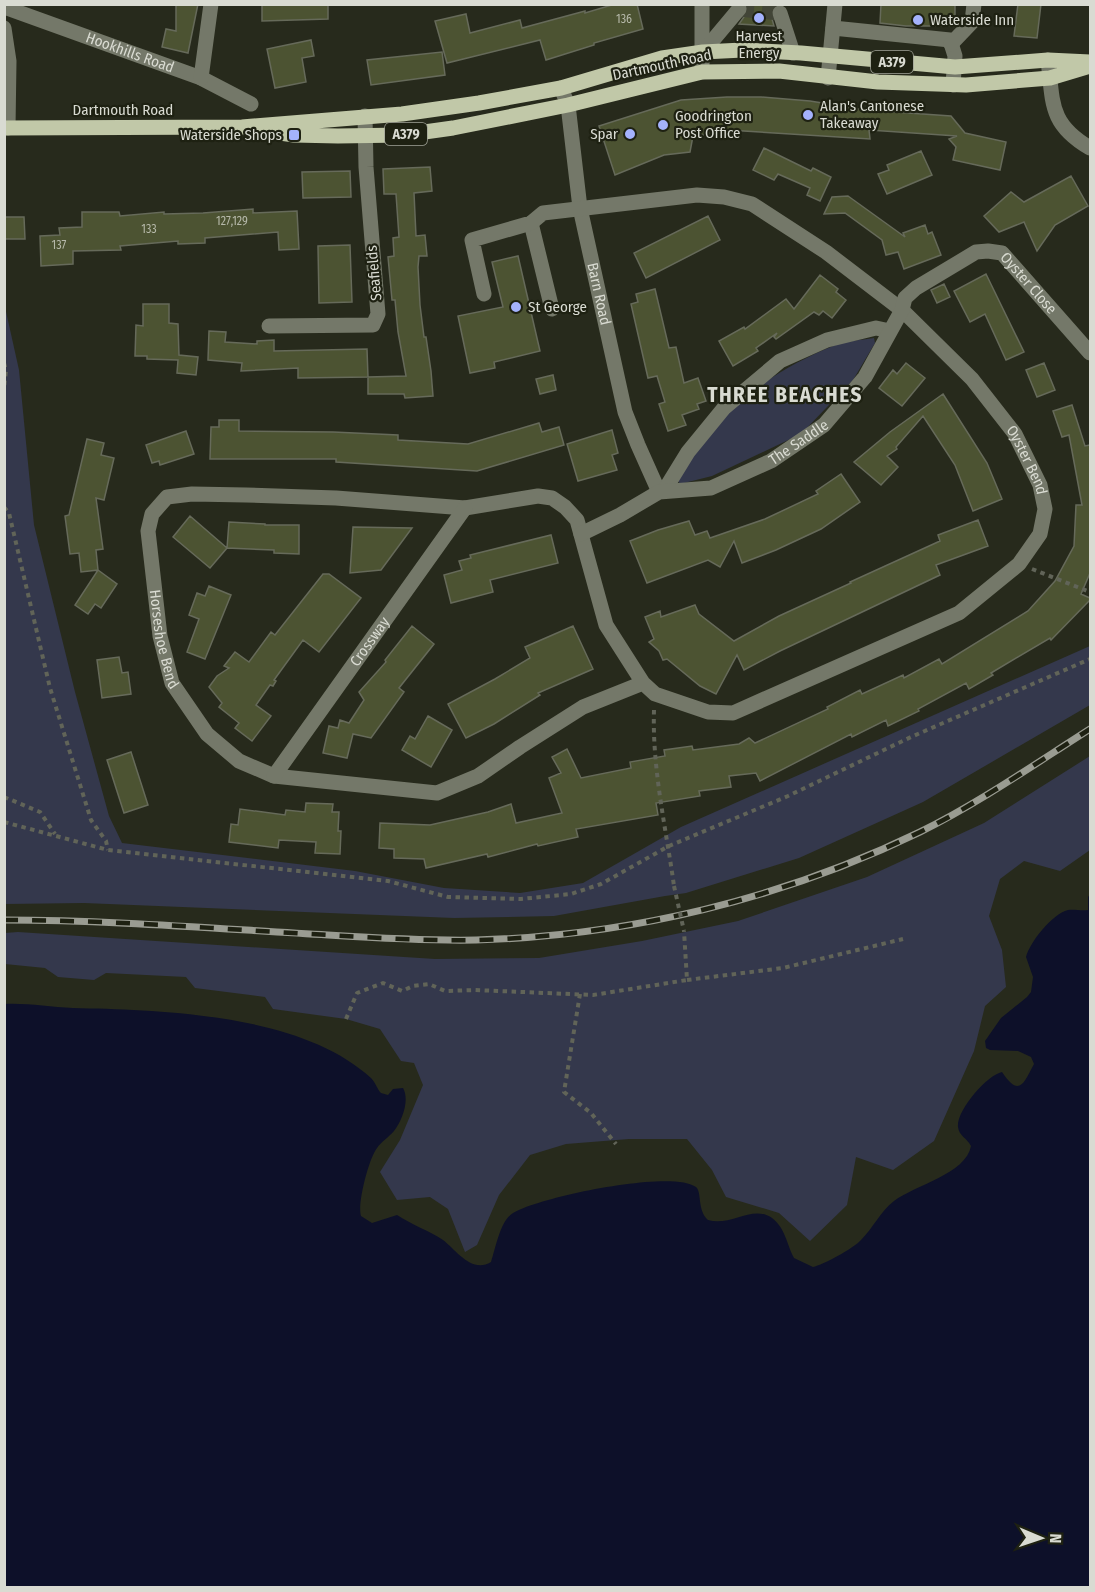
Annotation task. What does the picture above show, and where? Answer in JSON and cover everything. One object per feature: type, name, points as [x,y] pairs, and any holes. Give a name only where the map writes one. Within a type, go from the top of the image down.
[{"type":"main road","name":"Dartmouth Road","points":[[6,128],[242,127],[424,111],[561,88],[662,58],[704,52],[743,50],[793,53],[955,68],[1048,60],[1090,64]]},
{"type":"main road","name":"Dartmouth Road","points":[[242,127],[294,135],[403,135],[453,128],[568,105],[702,72],[779,71],[828,78],[953,85],[1050,78],[1090,64]]},
{"type":"street","points":[[201,78],[211,4]]},
{"type":"street","points":[[702,4],[704,52],[702,72]]},
{"type":"street","points":[[828,78],[835,4]]},
{"type":"street","points":[[951,44],[972,22],[974,4]]},
{"type":"street","name":"Hookhills Road","points":[[4,7],[201,78],[251,104]]},
{"type":"street","points":[[704,52],[739,9]]},
{"type":"street","points":[[780,12],[793,53]]},
{"type":"street","points":[[4,28],[9,61],[6,128]]},
{"type":"street","points":[[833,28],[950,40],[955,56],[953,85]]},
{"type":"street","points":[[1048,60],[1051,98],[1057,117],[1074,138],[1090,148]]},
{"type":"street","name":"Barn Road","points":[[561,88],[568,105],[580,208],[625,412],[638,445],[662,491]]},
{"type":"street","name":"Seafields","points":[[269,326],[373,325],[378,314],[365,116]]},
{"type":"street","name":"Oyster Bend","points":[[484,294],[472,240],[531,224],[543,213],[697,195],[724,197],[752,204],[826,252],[902,310],[972,379],[1015,434],[1040,485],[1044,509],[1040,534],[1018,564],[959,613],[733,713],[708,712],[654,694],[643,683],[606,625],[581,534]]},
{"type":"street","points":[[531,224],[552,309]]},
{"type":"street","name":"Oyster Close","points":[[902,310],[905,298],[916,288],[976,252],[1002,253],[1090,353]]},
{"type":"street","name":"The Saddle","points":[[581,534],[662,491],[711,488],[771,461],[824,425],[865,377],[902,310]]},
{"type":"street","name":"The Saddle","points":[[662,491],[688,452],[724,408],[780,361],[827,340],[876,328],[890,332]]},
{"type":"street","name":"Horseshoe Bend","points":[[581,534],[577,520],[565,507],[552,498],[538,496],[465,508],[336,498],[192,494],[167,497],[152,514],[148,531],[160,636],[172,683],[207,734],[239,761],[274,776],[437,793],[478,777],[520,747],[583,708],[643,683]]},
{"type":"street","name":"Crossway","points":[[274,776],[465,508]]},
{"type":"path","points":[[4,363],[6,370],[4,389]]},
{"type":"path","points":[[4,507],[9,513],[50,688],[91,820],[106,841],[108,850]]},
{"type":"path","points":[[1018,564],[1090,592]]},
{"type":"path","points":[[4,822],[108,850],[388,881],[448,897],[521,899],[571,894],[602,884],[669,846],[788,796],[911,737],[1090,659]]},
{"type":"path","points":[[654,694],[654,744],[674,886],[684,931],[687,980]]},
{"type":"path","points":[[4,797],[40,812],[55,834]]},
{"type":"path","points":[[346,1018],[357,993],[382,984],[402,991],[413,986],[429,984],[445,991],[475,990],[593,995],[783,968],[903,939]]},
{"type":"path","points":[[580,994],[564,1092],[591,1113],[616,1144]]},
{"type":"shaded area","points":[[5,307],[19,370],[34,525],[75,692],[109,816],[122,843],[355,871],[444,888],[520,893],[583,883],[681,827],[1090,646],[1090,705],[923,802],[799,858],[686,893],[554,916],[454,918],[84,903],[5,904]]},
{"type":"shaded area","points":[[874,338],[875,343],[853,380],[801,434],[712,476],[680,484],[678,481],[690,458],[705,437],[742,399],[786,369],[810,356],[833,346]]},
{"type":"shaded area","points":[[1090,756],[1090,850],[1060,871],[1024,861],[1000,879],[989,916],[1002,950],[1006,987],[985,1006],[974,1051],[934,1141],[893,1170],[856,1157],[847,1205],[810,1241],[779,1213],[726,1197],[712,1170],[687,1139],[629,1139],[566,1144],[530,1155],[499,1195],[477,1245],[465,1252],[448,1209],[430,1197],[397,1200],[380,1172],[400,1140],[423,1085],[414,1063],[401,1061],[380,1029],[346,1019],[273,1009],[265,997],[195,988],[186,977],[106,973],[94,980],[58,977],[45,968],[5,964],[5,933],[18,932],[435,959],[539,958],[642,941],[738,921],[867,877],[984,823]]},
{"type":"shaded area","points":[[1090,894],[1090,1587],[5,1587],[5,1004],[189,1014],[270,1028],[308,1040],[342,1057],[371,1078],[381,1093],[388,1095],[393,1089],[403,1088],[406,1098],[400,1122],[377,1148],[367,1171],[362,1192],[361,1216],[372,1223],[397,1215],[443,1240],[459,1255],[477,1265],[491,1262],[499,1235],[505,1222],[513,1213],[576,1193],[605,1187],[661,1181],[682,1182],[696,1187],[702,1211],[708,1220],[727,1220],[756,1214],[764,1214],[773,1219],[781,1228],[794,1258],[813,1267],[831,1260],[857,1243],[894,1201],[960,1164],[967,1156],[971,1146],[960,1133],[959,1120],[967,1103],[981,1087],[1002,1072],[1017,1086],[1027,1078],[1034,1064],[1031,1057],[1018,1051],[990,1050],[986,1048],[985,1041],[1001,1018],[1031,992],[1033,977],[1026,957],[1037,937],[1055,917],[1062,913],[1068,910],[1088,910]]},
{"type":"building","points":[[176,4],[198,4],[188,53],[162,47],[166,29],[176,31]]},
{"type":"building","points":[[262,4],[328,4],[328,19],[262,21]]},
{"type":"building","points":[[615,4],[637,4],[643,29],[546,60],[540,40],[447,63],[435,21],[466,14],[470,33],[520,20],[522,28]]},
{"type":"building","name":"Harvest Energy","points":[[747,4],[776,4],[770,12],[774,26],[739,24],[748,11]]},
{"type":"building","name":"Waterside Inn","points":[[881,4],[955,4],[955,26],[906,26],[880,23]]},
{"type":"building","points":[[1018,4],[1041,4],[1037,38],[1014,36]]},
{"type":"building","points":[[311,40],[314,56],[302,58],[306,82],[275,88],[267,49]]},
{"type":"building","points":[[442,52],[445,75],[371,85],[367,60]]},
{"type":"building","points":[[727,97],[810,101],[866,110],[951,116],[965,133],[1006,142],[1000,170],[953,160],[956,147],[949,139],[957,136],[869,130],[870,139],[727,130],[730,132],[693,136],[690,152],[664,155],[615,175],[599,126],[681,100]]},
{"type":"building","points":[[764,148],[811,171],[813,168],[831,177],[820,201],[807,195],[810,188],[778,174],[774,180],[753,170]]},
{"type":"building","points":[[921,151],[932,175],[887,194],[878,174],[889,170],[887,165]]},
{"type":"building","points":[[430,167],[432,191],[414,193],[416,236],[425,235],[427,256],[419,256],[418,267],[420,305],[433,396],[405,398],[404,394],[368,394],[368,377],[406,376],[395,300],[392,300],[388,257],[394,256],[393,238],[399,237],[396,194],[384,194],[383,169]]},
{"type":"building","points":[[350,171],[351,197],[303,198],[302,172]]},
{"type":"building","points":[[1071,176],[1088,206],[1055,225],[1037,251],[1024,222],[999,232],[984,216],[1011,192],[1024,202]]},
{"type":"building","points":[[848,196],[905,237],[903,233],[925,225],[928,234],[932,232],[941,255],[904,269],[898,252],[886,255],[882,240],[845,213],[824,214],[832,197]]},
{"type":"building","points":[[253,209],[253,213],[297,211],[299,249],[279,250],[278,232],[205,238],[205,243],[178,244],[178,241],[120,246],[121,250],[73,251],[73,264],[41,266],[40,236],[60,235],[59,228],[82,227],[82,212],[119,212],[120,216]]},
{"type":"building","points":[[708,216],[720,240],[646,278],[634,253]]},
{"type":"building","points":[[4,217],[24,217],[25,239],[4,239]]},
{"type":"building","points":[[350,245],[352,302],[319,303],[318,246]]},
{"type":"building","points":[[518,256],[540,351],[494,362],[495,368],[470,373],[458,316],[503,307],[492,262]]},
{"type":"building","points":[[986,274],[1024,352],[1006,360],[985,314],[970,322],[954,291]]},
{"type":"building","points":[[820,275],[838,289],[836,292],[846,300],[832,318],[823,311],[819,315],[814,312],[776,339],[774,337],[777,333],[756,348],[758,351],[733,366],[719,341],[744,327],[745,329],[786,299],[794,309]]},
{"type":"building","points":[[944,284],[950,297],[937,303],[931,290]]},
{"type":"building","points":[[655,289],[669,348],[676,347],[684,383],[698,378],[706,401],[697,404],[699,409],[682,415],[686,425],[668,431],[659,404],[665,402],[657,376],[648,378],[631,304],[638,302],[636,294]]},
{"type":"building","points":[[143,304],[169,304],[169,323],[178,324],[179,355],[198,357],[196,375],[177,373],[178,360],[147,359],[147,356],[135,356],[136,325],[143,326]]},
{"type":"building","points":[[209,331],[226,332],[225,342],[257,344],[257,341],[274,340],[274,351],[367,349],[368,377],[298,378],[298,368],[241,371],[242,363],[208,360]]},
{"type":"building","points":[[906,363],[925,378],[902,406],[879,388],[893,370],[897,374]]},
{"type":"building","points":[[1044,363],[1055,390],[1037,397],[1026,370]]},
{"type":"building","points":[[553,375],[556,390],[540,394],[536,379]]},
{"type":"building","points":[[943,394],[987,463],[1002,499],[973,511],[955,465],[923,416],[896,447],[897,449],[887,456],[898,467],[881,485],[854,462],[890,432]]},
{"type":"building","points":[[1072,405],[1085,446],[1090,445],[1090,573],[1081,594],[1090,600],[1051,640],[1050,638],[991,673],[993,675],[969,689],[966,683],[918,709],[919,711],[888,726],[886,720],[852,737],[851,734],[760,781],[756,773],[729,776],[731,787],[699,791],[700,796],[656,803],[658,815],[576,829],[578,837],[426,868],[424,859],[394,858],[394,849],[379,848],[380,823],[430,825],[488,812],[511,804],[516,823],[562,813],[549,778],[561,773],[552,757],[567,749],[581,778],[631,768],[630,762],[665,756],[664,750],[692,746],[693,750],[739,744],[749,738],[755,743],[828,709],[827,707],[860,690],[862,694],[903,675],[904,678],[939,659],[942,664],[1028,611],[1055,581],[1074,546],[1076,505],[1082,505],[1069,435],[1062,437],[1053,411]]},
{"type":"building","points":[[219,420],[239,420],[239,431],[398,435],[398,440],[468,444],[539,423],[542,432],[559,427],[564,445],[477,471],[336,462],[336,459],[210,459],[211,427],[219,427]]},
{"type":"building","points":[[612,430],[618,453],[612,455],[617,470],[578,481],[567,444]]},
{"type":"building","points":[[186,431],[194,454],[160,465],[159,461],[152,463],[146,445]]},
{"type":"building","points":[[87,439],[104,443],[101,455],[114,458],[104,500],[96,498],[103,549],[96,550],[98,570],[81,572],[79,553],[70,554],[65,516],[69,515]]},
{"type":"building","points":[[841,474],[860,502],[821,529],[742,563],[734,541],[720,567],[708,560],[647,583],[630,541],[689,521],[695,535],[707,531],[710,538],[765,519],[818,494],[816,491]]},
{"type":"building","points":[[190,516],[227,548],[210,568],[173,537]]},
{"type":"building","points":[[978,520],[988,546],[936,565],[940,575],[744,670],[737,655],[716,694],[700,686],[667,659],[663,660],[659,651],[649,642],[654,639],[645,617],[660,611],[661,617],[695,605],[699,614],[734,641],[779,616],[940,541],[938,535]]},
{"type":"building","points":[[229,522],[299,525],[299,554],[274,553],[274,550],[227,548]]},
{"type":"building","points":[[353,527],[412,528],[381,570],[350,573]]},
{"type":"building","points":[[551,535],[558,563],[490,580],[493,592],[451,603],[444,575],[462,570],[459,561],[471,558],[470,555]]},
{"type":"building","points":[[98,570],[117,584],[101,608],[95,604],[88,614],[75,605]]},
{"type":"building","points":[[323,574],[329,574],[361,598],[319,652],[303,640],[274,680],[276,681],[273,686],[270,685],[256,705],[271,716],[252,741],[235,728],[239,723],[219,707],[222,703],[209,687],[217,676],[229,668],[224,666],[235,652],[249,662],[271,632],[275,635]]},
{"type":"building","points":[[209,586],[231,595],[205,659],[187,652],[199,619],[189,615],[197,593],[205,596]]},
{"type":"building","points":[[412,626],[434,644],[399,688],[404,692],[371,738],[353,734],[347,758],[323,753],[329,726],[338,728],[340,720],[349,723],[364,700],[359,692],[386,662],[385,660]]},
{"type":"building","points":[[573,626],[593,669],[538,693],[540,695],[494,724],[466,738],[448,704],[530,658],[525,647]]},
{"type":"building","points":[[119,657],[122,673],[128,672],[131,694],[102,698],[97,660]]},
{"type":"building","points":[[428,716],[452,730],[431,767],[402,750],[410,736],[415,739]]},
{"type":"building","points":[[131,752],[148,805],[124,813],[107,760]]},
{"type":"building","points":[[306,803],[333,804],[332,812],[339,812],[340,854],[315,853],[316,842],[279,840],[278,848],[229,842],[231,824],[238,825],[240,809],[285,815],[286,810],[305,812]]},
{"type":"tunnel","points":[[739,9],[780,13]]},
{"type":"railway","points":[[4,920],[126,923],[421,940],[533,937],[647,922],[759,895],[868,856],[964,809],[1090,729]]},
{"type":"place","name":"Harvest Energy","points":[[759,18]]},
{"type":"place","name":"Waterside Inn","points":[[918,20]]},
{"type":"place","name":"Alan's Cantonese Takeaway","points":[[808,115]]},
{"type":"place","name":"Goodrington Post Office","points":[[663,125]]},
{"type":"place","name":"Spar","points":[[630,134]]},
{"type":"place","name":"Waterside Shops","points":[[294,135]]},
{"type":"place","name":"St George","points":[[516,307]]},
{"type":"district","name":"THREE BEACHES","points":[[785,395]]}]
